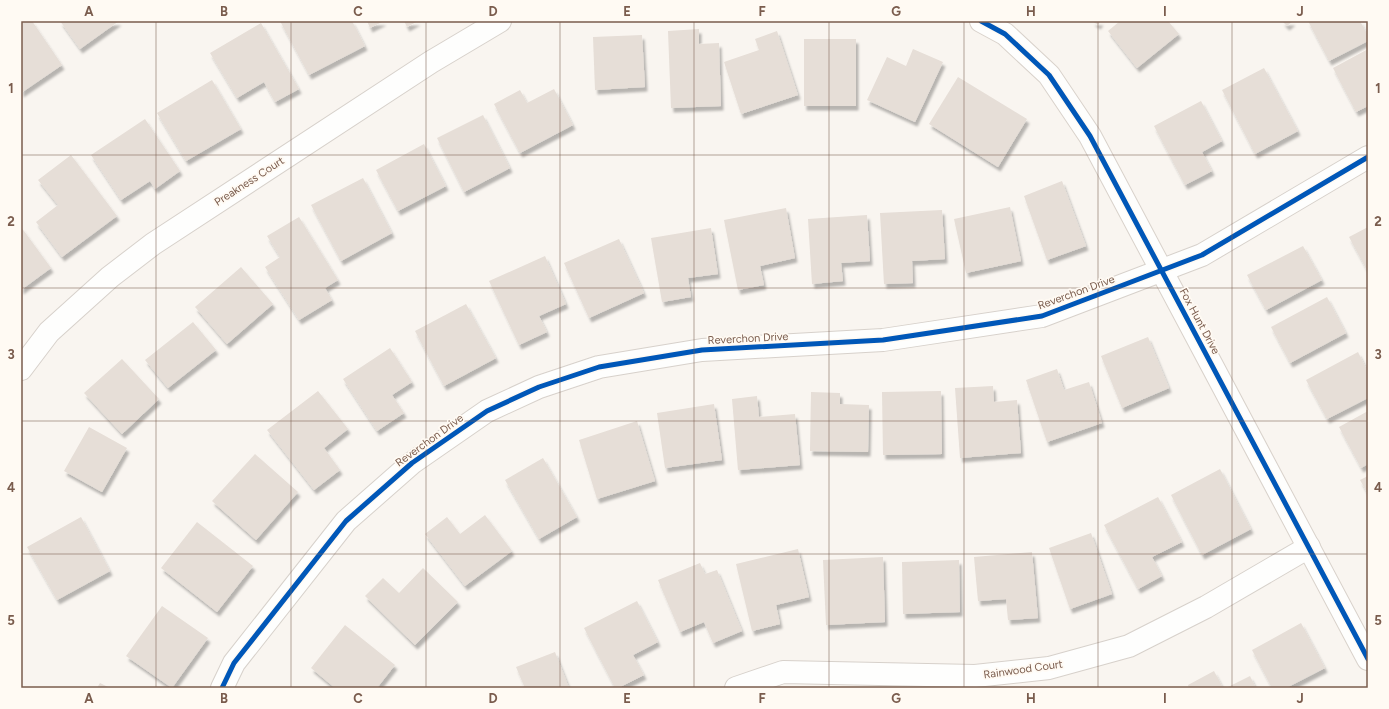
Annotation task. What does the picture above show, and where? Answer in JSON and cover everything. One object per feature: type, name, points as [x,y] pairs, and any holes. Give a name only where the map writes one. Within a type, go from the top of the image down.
[{"type":"street","name":"Preakness Court","points":[[21,369],[49,332],[110,277],[153,244],[431,62],[500,21]]},
{"type":"street","name":"Fox Hunt Drive","points":[[981,21],[1005,34],[1049,75],[1090,136],[1368,659]]},
{"type":"street","name":"Reverchon Drive","points":[[222,688],[234,663],[346,521],[412,463],[487,411],[539,387],[599,367],[702,350],[883,340],[1042,316],[1202,255],[1368,157]]},
{"type":"street","name":"Rainwood Court","points":[[736,688],[783,672],[975,676],[1049,668],[1129,646],[1206,607],[1309,547]]},
{"type":"building","points":[[21,21],[32,21],[62,65],[21,93]]},
{"type":"building","points":[[60,21],[119,21],[80,49]]},
{"type":"building","points":[[280,21],[352,21],[365,46],[309,75]]},
{"type":"building","points":[[367,21],[384,21],[370,28]]},
{"type":"building","points":[[404,21],[418,21],[407,27]]},
{"type":"building","points":[[1092,21],[1101,21],[1098,25]]},
{"type":"building","points":[[1120,21],[1168,21],[1179,34],[1137,68],[1108,31]]},
{"type":"building","points":[[1282,21],[1293,21],[1287,26]]},
{"type":"building","points":[[1308,21],[1360,21],[1368,36],[1368,41],[1329,61]]},
{"type":"building","points":[[261,23],[299,89],[275,102],[264,82],[237,98],[210,53]]},
{"type":"building","points":[[699,29],[699,44],[719,43],[721,106],[671,108],[668,31]]},
{"type":"building","points":[[777,31],[798,95],[741,114],[724,62],[759,50],[755,39]]},
{"type":"building","points":[[642,35],[645,87],[595,90],[593,37]]},
{"type":"building","points":[[804,39],[856,39],[856,106],[804,106]]},
{"type":"building","points":[[913,49],[943,62],[915,122],[867,100],[887,57],[906,66]]},
{"type":"building","points":[[1368,49],[1368,106],[1356,112],[1333,68]]},
{"type":"building","points":[[1264,68],[1298,131],[1255,154],[1222,90]]},
{"type":"building","points":[[958,77],[1027,119],[998,167],[929,124]]},
{"type":"building","points":[[212,80],[241,129],[186,161],[157,113]]},
{"type":"building","points":[[554,89],[573,125],[520,153],[494,104],[520,90],[527,103]]},
{"type":"building","points":[[1201,101],[1222,141],[1202,152],[1212,171],[1185,185],[1154,126]]},
{"type":"building","points":[[483,115],[510,168],[464,192],[437,138]]},
{"type":"building","points":[[145,119],[180,171],[155,189],[150,181],[121,200],[91,155]]},
{"type":"building","points":[[424,144],[446,186],[398,211],[376,170]]},
{"type":"building","points":[[71,155],[117,216],[62,257],[36,222],[58,205],[38,180]]},
{"type":"building","points":[[363,178],[392,233],[341,261],[311,205]]},
{"type":"building","points":[[1062,181],[1086,246],[1047,260],[1024,196]]},
{"type":"building","points":[[1010,207],[1021,261],[966,273],[954,219]]},
{"type":"building","points":[[786,208],[795,258],[760,266],[764,285],[738,290],[724,220]]},
{"type":"building","points":[[942,210],[945,259],[912,261],[913,283],[884,284],[880,213]]},
{"type":"building","points":[[867,215],[870,261],[841,263],[843,281],[812,284],[808,219]]},
{"type":"building","points":[[299,217],[338,280],[325,288],[332,300],[299,320],[265,267],[280,257],[267,236]]},
{"type":"building","points":[[21,227],[51,268],[21,290]]},
{"type":"building","points":[[1368,227],[1368,272],[1349,237]]},
{"type":"building","points":[[711,228],[718,274],[688,278],[691,297],[662,302],[651,238]]},
{"type":"building","points":[[619,239],[644,293],[589,318],[564,263]]},
{"type":"building","points":[[1303,246],[1322,280],[1266,310],[1247,275]]},
{"type":"building","points":[[545,256],[566,304],[539,316],[547,332],[519,345],[489,281]]},
{"type":"building","points":[[241,267],[273,304],[227,344],[195,307]]},
{"type":"building","points":[[1327,297],[1346,333],[1290,363],[1271,327]]},
{"type":"building","points":[[466,304],[496,358],[444,386],[415,331]]},
{"type":"building","points":[[193,322],[216,350],[168,388],[145,360]]},
{"type":"building","points":[[1148,337],[1169,388],[1122,408],[1101,356]]},
{"type":"building","points":[[390,348],[412,382],[392,395],[404,413],[377,431],[343,379]]},
{"type":"building","points":[[1358,352],[1368,372],[1368,398],[1327,419],[1306,380]]},
{"type":"building","points":[[122,359],[159,399],[122,434],[84,393]]},
{"type":"building","points":[[1057,369],[1064,390],[1089,382],[1102,423],[1047,442],[1026,380]]},
{"type":"building","points":[[993,386],[994,402],[1017,400],[1021,453],[960,458],[955,388]]},
{"type":"building","points":[[318,391],[348,429],[324,448],[340,470],[314,490],[267,430]]},
{"type":"building","points":[[941,391],[942,454],[883,455],[882,392]]},
{"type":"building","points":[[811,392],[840,393],[840,404],[869,405],[868,452],[810,451]]},
{"type":"building","points":[[757,396],[759,417],[795,414],[800,465],[738,470],[732,399]]},
{"type":"building","points":[[714,404],[722,460],[665,468],[657,413]]},
{"type":"building","points":[[1368,411],[1368,464],[1361,468],[1339,427]]},
{"type":"building","points":[[637,421],[655,481],[597,499],[579,440]]},
{"type":"building","points":[[89,427],[127,448],[102,492],[64,471]]},
{"type":"building","points":[[255,454],[298,492],[256,540],[212,501]]},
{"type":"building","points":[[543,458],[577,517],[539,539],[505,480]]},
{"type":"building","points":[[1220,469],[1251,529],[1202,555],[1171,495]]},
{"type":"building","points":[[1368,476],[1368,494],[1360,480]]},
{"type":"building","points":[[1158,497],[1182,542],[1152,557],[1162,576],[1138,589],[1104,525]]},
{"type":"building","points":[[485,515],[512,551],[465,586],[425,534],[447,517],[460,534]]},
{"type":"building","points":[[81,517],[110,571],[57,600],[27,547]]},
{"type":"building","points":[[197,522],[253,566],[217,612],[161,568]]},
{"type":"building","points":[[1091,533],[1112,594],[1070,609],[1049,548]]},
{"type":"building","points":[[798,549],[809,597],[776,605],[780,624],[752,631],[736,564]]},
{"type":"building","points":[[1032,552],[1038,618],[1008,620],[1006,599],[978,601],[974,557]]},
{"type":"building","points":[[883,557],[885,622],[826,625],[823,560]]},
{"type":"building","points":[[959,560],[960,612],[903,614],[902,562]]},
{"type":"building","points":[[700,563],[705,574],[717,570],[742,631],[713,643],[704,622],[680,632],[658,580]]},
{"type":"building","points":[[423,568],[458,602],[415,645],[365,596],[383,578],[399,593]]},
{"type":"building","points":[[637,601],[658,642],[633,655],[644,675],[618,688],[615,688],[584,628]]},
{"type":"building","points":[[162,606],[208,638],[172,688],[126,656]]},
{"type":"building","points":[[1301,623],[1325,668],[1286,688],[1272,688],[1252,650]]},
{"type":"building","points":[[345,625],[395,665],[377,688],[335,688],[311,668]]},
{"type":"building","points":[[555,652],[569,688],[525,688],[516,667]]},
{"type":"building","points":[[1214,671],[1223,688],[1189,688],[1188,685]]},
{"type":"building","points":[[1250,676],[1256,688],[1226,688]]},
{"type":"building","points":[[100,683],[110,688],[97,688]]},
{"type":"cycle path","points":[[981,21],[1005,34],[1049,75],[1090,136],[1368,659]]},
{"type":"cycle path","points":[[222,688],[234,663],[346,521],[412,463],[487,411],[539,387],[599,367],[702,350],[883,340],[1042,316],[1202,255],[1368,157]]}]
